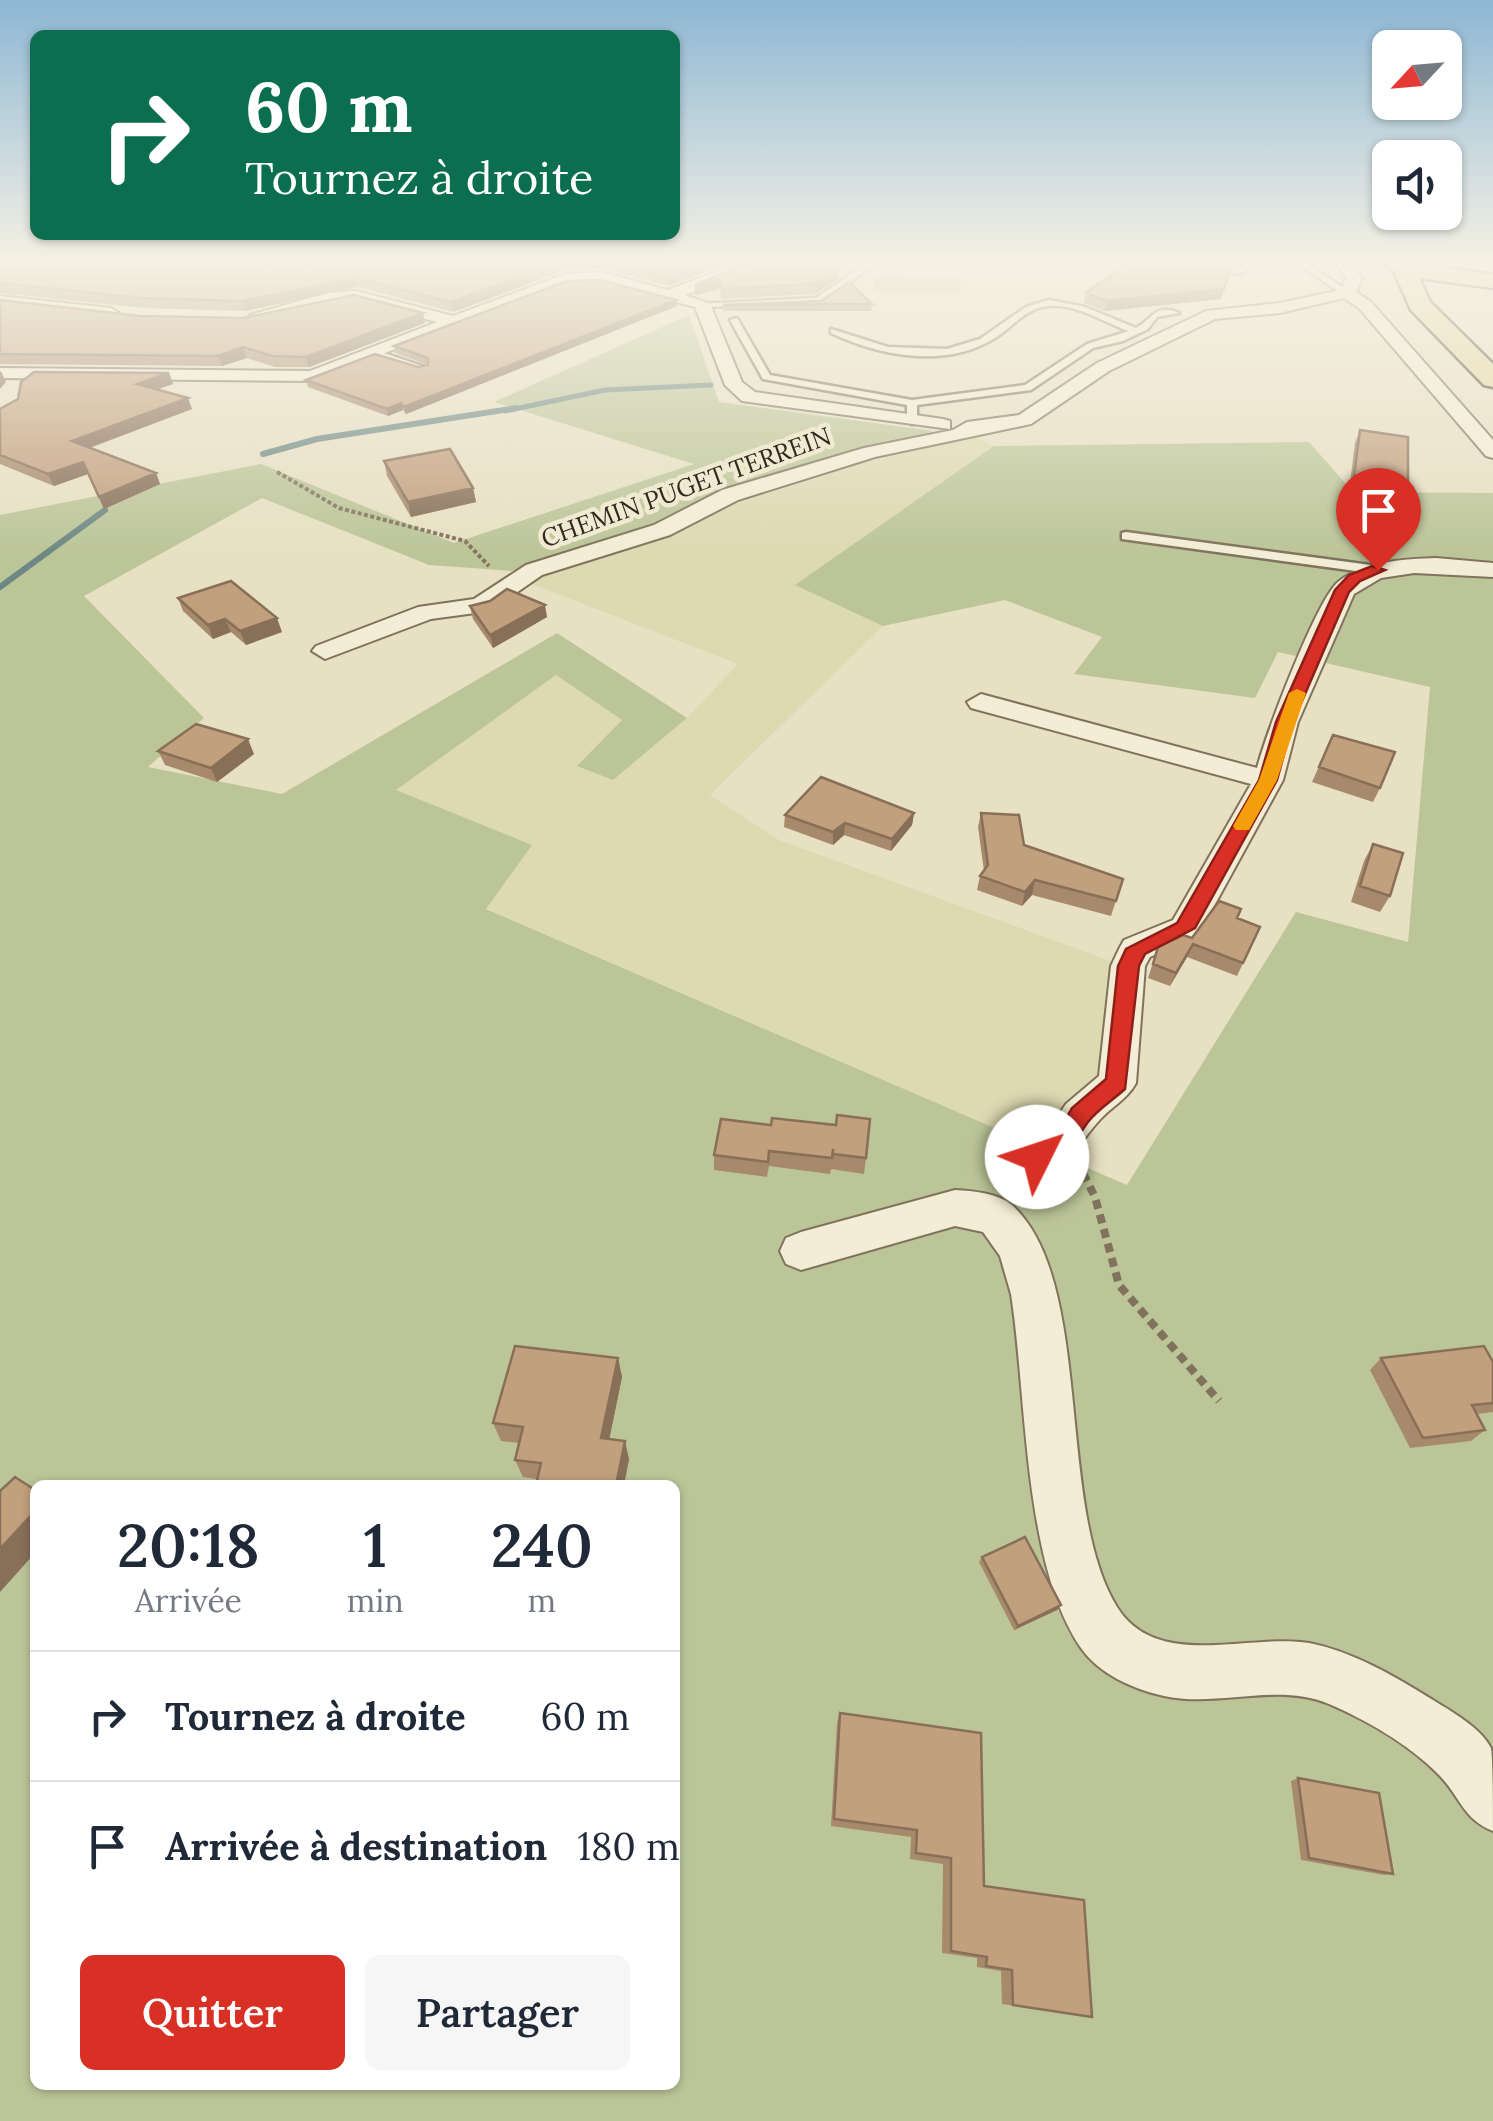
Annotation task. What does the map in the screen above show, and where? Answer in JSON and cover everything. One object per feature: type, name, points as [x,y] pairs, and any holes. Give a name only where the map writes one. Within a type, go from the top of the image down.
[{"type":"main road","points":[[1472,358],[1493,379]]},
{"type":"street","points":[[0,373],[292,378],[312,376],[357,358]]},
{"type":"street","points":[[723,358],[734,385],[742,393],[912,412],[968,428]]},
{"type":"street","name":"CHEMIN PUGET TERREIN","points":[[324,651],[427,612],[481,606],[534,570],[662,530],[730,495],[871,452],[958,436],[968,428],[1024,420],[1122,358]]},
{"type":"street","points":[[1412,358],[1493,452]]},
{"type":"street","points":[[12,393],[32,374]]},
{"type":"street","points":[[1050,1152],[1080,1115],[1117,1083],[1128,966],[1136,949],[1184,928],[1268,780],[1284,722],[1343,590],[1354,578],[1378,570],[1493,570]]},
{"type":"street","points":[[980,702],[1268,780]]},
{"type":"street","points":[[802,1250],[955,1208],[977,1208],[997,1218],[1015,1241],[1030,1280],[1062,1515],[1079,1584],[1099,1627],[1128,1658],[1168,1671],[1308,1670],[1338,1681],[1419,1722],[1460,1755],[1493,1802]]},
{"type":"lane","points":[[391,358],[423,368]]},
{"type":"lane","points":[[755,358],[766,377],[912,412],[1028,388],[1072,358]]},
{"type":"lane","points":[[1126,536],[1378,570]]},
{"type":"path","points":[[278,472],[340,508],[466,542],[489,566]]},
{"type":"path","points":[[1050,1152],[1091,1188],[1119,1286],[1219,1402]]},
{"type":"shaded area","points":[[974,437],[994,446],[796,585],[883,626],[710,795],[779,840],[1113,962],[1106,1067],[1037,1146],[485,908],[531,845],[395,790],[556,675],[622,720],[578,765],[613,780],[687,718],[738,664],[527,582],[685,527],[732,505],[859,464]]},
{"type":"green space","points":[[593,358],[704,358],[719,402],[933,431],[512,571],[429,565],[262,498],[84,596],[204,718],[148,767],[282,794],[557,633],[687,718],[613,780],[577,766],[622,720],[556,675],[396,790],[532,845],[486,909],[1127,1185],[1296,912],[1408,942],[1430,687],[1278,652],[1255,698],[1074,674],[1102,637],[1005,600],[883,626],[795,585],[994,446],[1309,442],[1353,492],[1493,493],[1493,2121],[0,2121],[0,515],[261,464],[454,543],[694,464],[494,402]]},
{"type":"building","points":[[364,358],[388,358],[418,367],[428,365],[428,358],[529,358],[404,407],[401,403],[387,409],[306,380]]},
{"type":"building","points":[[34,372],[169,373],[137,384],[188,398],[72,441],[156,473],[99,497],[83,462],[48,474],[0,455],[0,409],[18,399],[21,382]]},
{"type":"building","points":[[1360,430],[1408,437],[1408,510],[1382,510],[1353,485]]},
{"type":"building","points":[[450,449],[473,488],[408,502],[384,461]]},
{"type":"building","points":[[231,581],[277,618],[240,631],[225,619],[208,625],[178,598]]},
{"type":"building","points":[[507,589],[545,605],[490,635],[470,606],[490,601]]},
{"type":"building","points":[[196,724],[248,739],[211,768],[158,751]]},
{"type":"building","points":[[1333,735],[1395,752],[1380,788],[1319,767]]},
{"type":"building","points":[[821,777],[914,813],[892,839],[845,823],[833,832],[785,815]]},
{"type":"building","points":[[981,813],[1019,815],[1024,845],[1123,879],[1116,901],[1035,880],[1025,892],[980,876],[988,865]]},
{"type":"building","points":[[1373,844],[1403,853],[1390,896],[1360,886]]},
{"type":"building","points":[[1219,901],[1241,909],[1237,918],[1260,927],[1243,963],[1193,944],[1176,973],[1153,964],[1158,947],[1183,935],[1192,938]]},
{"type":"building","points":[[837,1115],[870,1119],[866,1158],[833,1154],[833,1149],[832,1158],[769,1151],[768,1162],[714,1155],[721,1119],[771,1125],[772,1118],[836,1125]]},
{"type":"building","points":[[515,1346],[618,1358],[601,1438],[625,1441],[617,1480],[537,1480],[541,1463],[515,1460],[523,1427],[493,1423]]},
{"type":"building","points":[[1484,1346],[1493,1362],[1493,1403],[1472,1405],[1485,1430],[1423,1438],[1381,1358]]},
{"type":"building","points":[[15,1477],[30,1487],[30,1516],[0,1549],[0,1491]]},
{"type":"building","points":[[1025,1537],[1061,1605],[1018,1626],[982,1557]]},
{"type":"building","points":[[840,1713],[981,1733],[984,1886],[1084,1900],[1092,2017],[1013,2005],[1012,1970],[986,1966],[987,1957],[951,1951],[951,1858],[916,1853],[917,1830],[834,1819]]},
{"type":"building","points":[[1298,1778],[1379,1793],[1393,1874],[1309,1858]]},
{"type":"waterway","points":[[505,411],[605,390],[711,385]]},
{"type":"waterway","points":[[263,454],[317,439],[517,408]]},
{"type":"waterway","points":[[0,587],[105,510]]},
{"type":"slow traffic","points":[[1242,826],[1268,780],[1284,722],[1297,693]]},
{"type":"route","points":[[1037,1157],[1052,1155],[1062,1147],[1080,1115],[1117,1083],[1128,966],[1136,949],[1150,940],[1176,935],[1184,928],[1268,780],[1284,722],[1343,590],[1354,578],[1378,570]]}]
